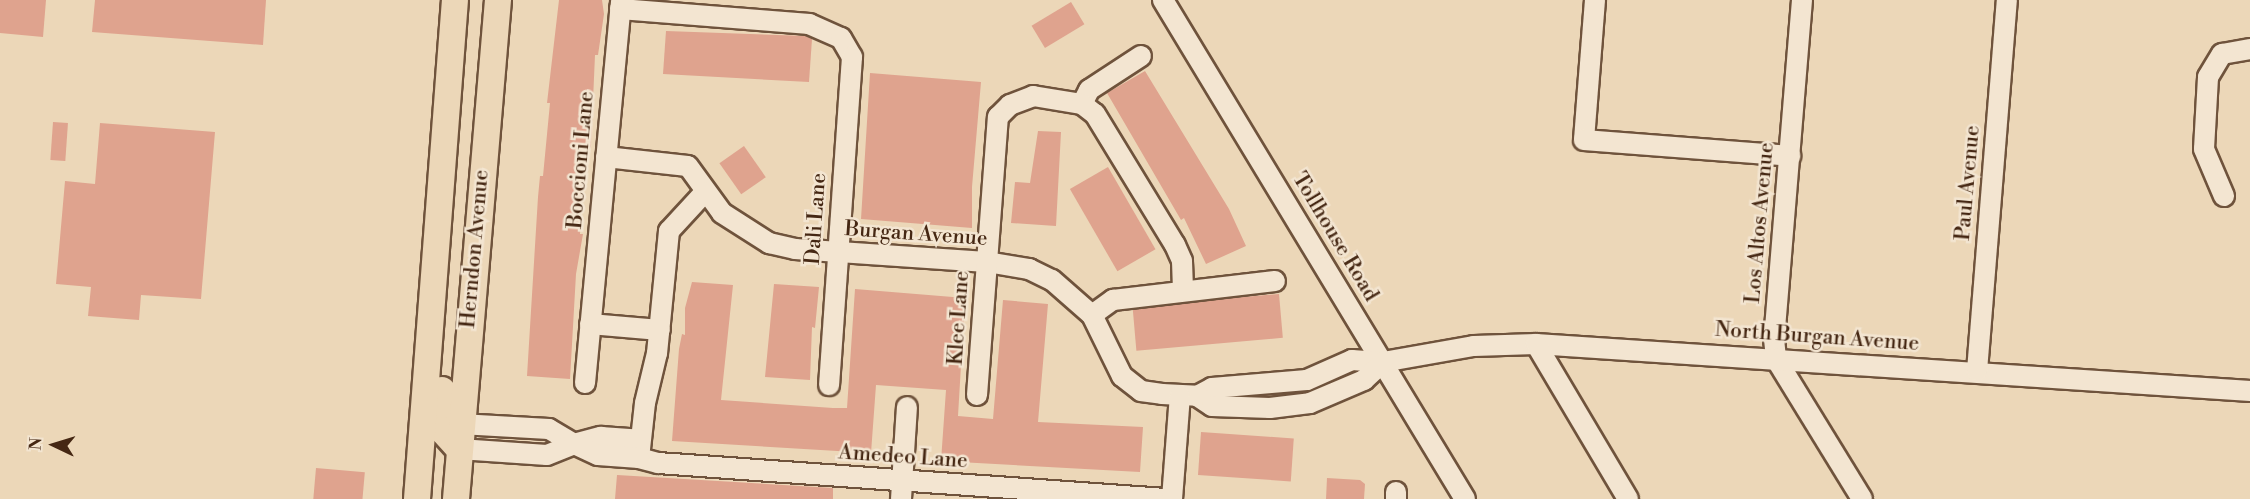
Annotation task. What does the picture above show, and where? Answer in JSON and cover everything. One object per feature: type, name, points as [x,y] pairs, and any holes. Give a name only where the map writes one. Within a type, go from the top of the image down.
[{"type":"main road","name":"Herndon Avenue","points":[[417,499],[455,0]]},
{"type":"main road","name":"Herndon Avenue","points":[[456,499],[498,0]]},
{"type":"main road","points":[[443,138],[451,273],[440,418],[449,442],[460,436]]},
{"type":"street","name":"Tollhouse Road","points":[[1163,0],[1465,499]]},
{"type":"street","points":[[1595,0],[1584,140],[1790,156]]},
{"type":"street","name":"Los Altos Avenue","points":[[1802,0],[1774,339],[1776,358],[1862,499]]},
{"type":"street","name":"Paul Avenue","points":[[1977,371],[2007,0]]},
{"type":"street","name":"Dali Lane","points":[[620,4],[808,24],[841,38],[852,57],[829,385]]},
{"type":"street","name":"Boccioni Lane","points":[[585,383],[620,4]]},
{"type":"street","points":[[2224,196],[2204,149],[2208,77],[2222,54],[2250,49]]},
{"type":"street","points":[[1141,56],[1089,90],[1082,104],[1095,114],[1175,245],[1182,261],[1183,290]]},
{"type":"street","name":"Klee Lane","points":[[977,395],[998,117],[1010,105],[1033,96],[1082,104]]},
{"type":"street","name":"Burgan Avenue","points":[[606,157],[678,162],[688,166],[722,213],[769,243],[837,252],[987,262],[1029,269],[1052,280],[1092,315],[1122,376],[1141,391],[1188,396],[1212,406],[1256,407],[1310,403],[1364,380],[1383,362]]},
{"type":"street","points":[[639,449],[660,330],[669,231],[705,192]]},
{"type":"street","points":[[1092,315],[1113,300],[1275,281]]},
{"type":"street","points":[[590,324],[660,330]]},
{"type":"street","name":"North Burgan Avenue","points":[[1383,362],[1474,346],[1536,344],[1977,371],[2250,391]]},
{"type":"street","points":[[1536,344],[1628,499]]},
{"type":"street","name":"Burgan Avenue","points":[[1188,396],[1212,388],[1307,380],[1352,360],[1383,362]]},
{"type":"street","points":[[1256,386],[1256,407]]},
{"type":"street","points":[[1172,499],[1188,396]]},
{"type":"street","points":[[901,490],[907,407]]},
{"type":"street","name":"Amedeo Lane","points":[[460,436],[547,455],[574,444],[598,455],[639,449],[658,463],[901,490],[1165,499]]},
{"type":"building","points":[[0,0],[46,0],[43,37],[0,33]]},
{"type":"building","points":[[95,0],[266,0],[263,45],[92,32]]},
{"type":"building","points":[[559,0],[602,0],[604,14],[598,55],[595,55],[591,146],[585,160],[580,234],[583,234],[576,274],[570,379],[527,376],[538,197],[540,176],[543,176],[550,103],[547,103]]},
{"type":"building","points":[[1071,2],[1084,24],[1045,48],[1032,26]]},
{"type":"building","points":[[666,31],[807,36],[812,39],[809,82],[663,74]]},
{"type":"building","points":[[1145,71],[1229,209],[1246,246],[1206,264],[1184,218],[1181,220],[1107,93]]},
{"type":"building","points":[[870,73],[981,82],[972,187],[972,228],[861,219]]},
{"type":"building","points":[[53,122],[68,123],[65,161],[50,160]]},
{"type":"building","points":[[100,123],[215,132],[201,299],[141,295],[139,320],[88,316],[91,287],[56,284],[65,181],[95,184]]},
{"type":"building","points":[[1038,131],[1061,132],[1056,226],[1011,223],[1015,182],[1030,183]]},
{"type":"building","points":[[744,146],[766,177],[741,194],[719,163]]},
{"type":"building","points":[[1108,167],[1156,249],[1117,271],[1070,189]]},
{"type":"building","points":[[692,282],[733,285],[721,400],[833,408],[847,408],[855,289],[965,298],[958,416],[993,419],[1003,300],[1048,304],[1038,422],[1143,427],[1140,472],[941,461],[946,390],[876,385],[871,453],[672,441],[679,349],[682,334],[685,335],[685,308]]},
{"type":"building","points":[[774,284],[819,287],[815,328],[812,327],[810,380],[765,377]]},
{"type":"building","points":[[1279,294],[1283,338],[1136,351],[1133,307]]},
{"type":"building","points":[[1201,432],[1294,438],[1291,481],[1198,475]]},
{"type":"building","points":[[316,468],[365,472],[362,499],[313,499]]},
{"type":"building","points":[[617,475],[833,488],[833,499],[615,499]]},
{"type":"building","points":[[1327,478],[1360,480],[1365,484],[1364,499],[1326,499]]}]
